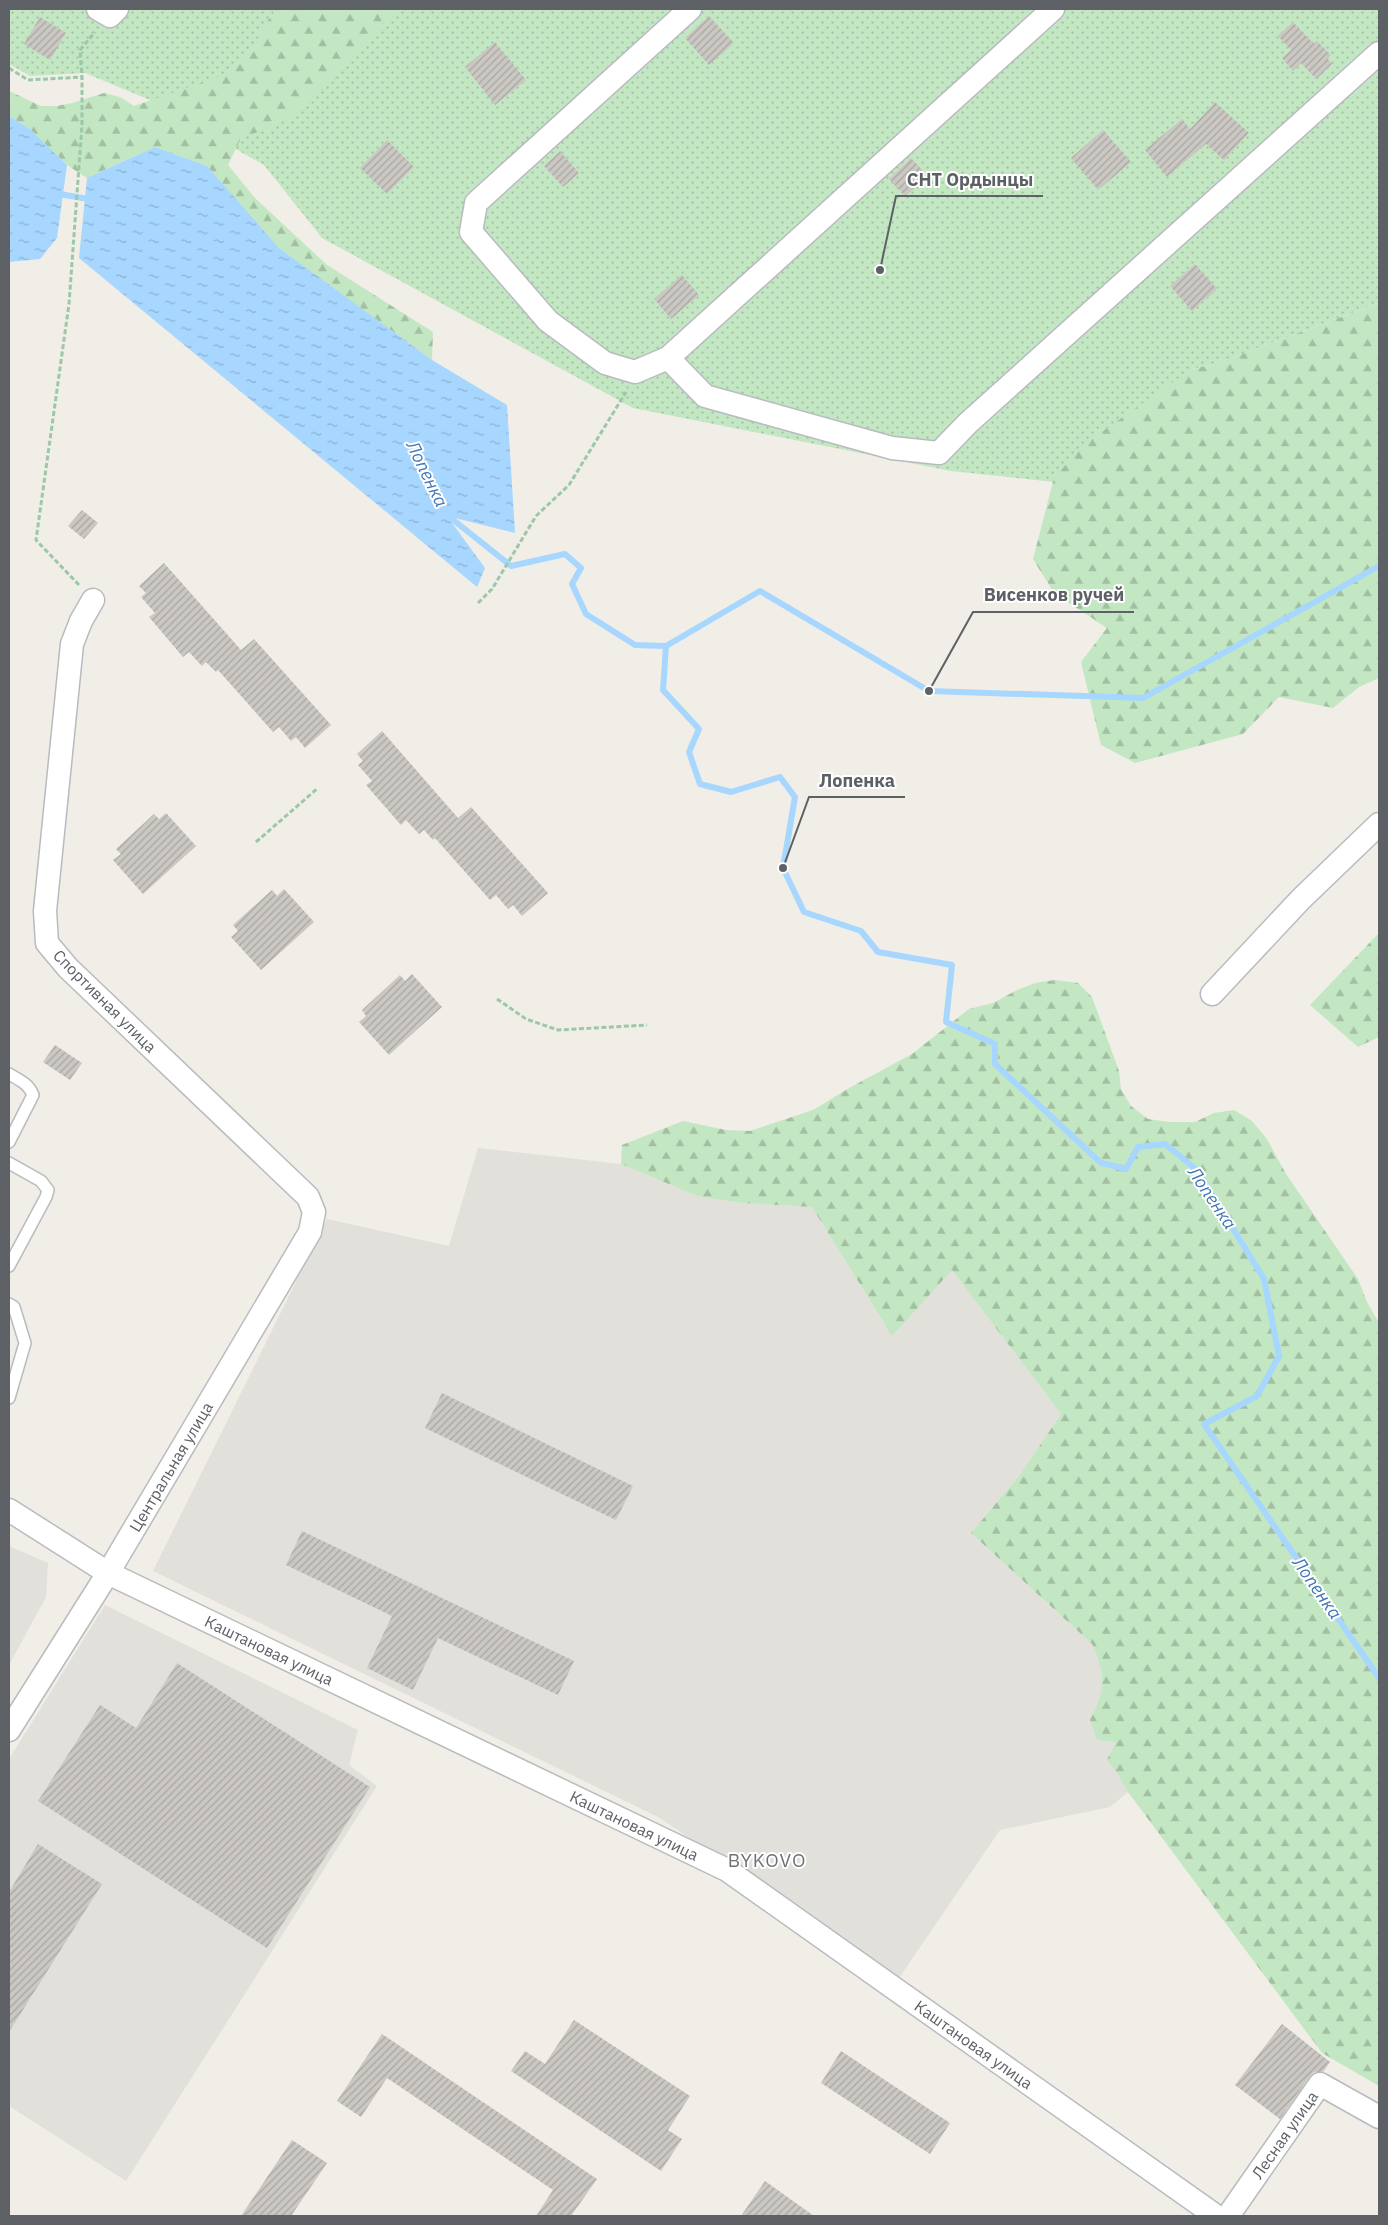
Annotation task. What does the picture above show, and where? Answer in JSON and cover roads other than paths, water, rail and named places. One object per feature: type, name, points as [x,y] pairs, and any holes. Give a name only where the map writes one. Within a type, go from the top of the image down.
[{"type":"street","points":[[690,9],[476,203],[470,232],[548,321],[605,363],[635,372],[668,358],[1053,9]]},
{"type":"street","points":[[668,358],[705,396],[892,448],[939,453],[968,423],[1379,53]]},
{"type":"street","name":"Спортивная улица","points":[[93,600],[81,621],[72,644],[45,911],[47,943],[68,968],[308,1197]]},
{"type":"street","points":[[1212,994],[1301,899],[1379,824]]},
{"type":"street","name":"Центральная улица","points":[[9,1730],[108,1573],[310,1232],[314,1212],[308,1197]]},
{"type":"street","name":"Каштановая улица","points":[[9,1510],[108,1573],[727,1870],[1216,2216]]},
{"type":"street","name":"Лесная улица","points":[[1228,2216],[1320,2084],[1379,2117]]},
{"type":"lane","points":[[9,1074],[25,1083],[30,1088],[32,1095],[9,1142]]},
{"type":"lane","points":[[9,1163],[41,1181],[48,1190],[9,1266]]},
{"type":"lane","points":[[9,1304],[14,1307],[24,1343],[9,1398]]},
{"type":"water","points":[[9,116],[30,129],[67,165],[57,238],[40,259],[9,262]]},
{"type":"water","points":[[155,147],[207,166],[279,248],[432,360],[507,405],[515,533],[447,516],[485,568],[477,587],[79,258],[87,178]]},
{"type":"waterway","name":"Лопенка","points":[[54,193],[94,200]]},
{"type":"waterway","name":"Лопенка","points":[[443,509],[447,515],[511,566],[565,554],[581,568],[572,584],[586,614],[635,645],[666,646],[663,690],[699,729],[689,752],[700,784],[731,792],[780,777],[795,797],[783,868],[804,912],[861,931],[878,952],[952,965],[946,1022],[995,1044],[995,1064],[1101,1163],[1126,1169],[1138,1147],[1165,1144],[1197,1170],[1264,1279],[1279,1356],[1257,1396],[1204,1424],[1379,1678]]},
{"type":"waterway","points":[[666,646],[760,591],[929,691],[1143,698],[1379,566]]},
{"type":"place","name":"СНТ Ордынцы","points":[[880,270]]},
{"type":"place","name":"Висенков ручей","points":[[929,691]]},
{"type":"place","name":"Лопенка","points":[[783,868]]},
{"type":"district","name":"BYKOVO","points":[[767,1860]]}]
